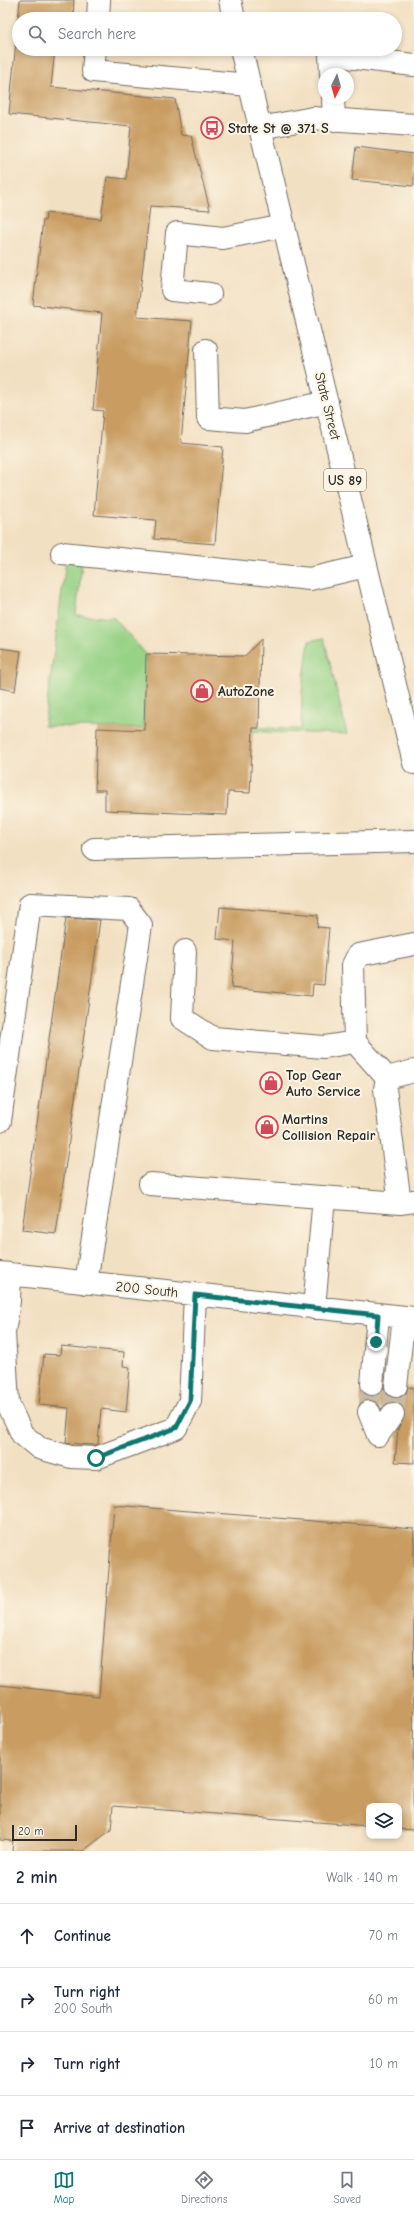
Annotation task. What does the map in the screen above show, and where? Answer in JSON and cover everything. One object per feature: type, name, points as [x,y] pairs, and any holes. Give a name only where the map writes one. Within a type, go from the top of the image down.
[{"type":"main road","points":[[99,12],[100,0]]},
{"type":"main road","points":[[230,0],[233,12]]},
{"type":"main road","points":[[94,56],[93,71],[250,85]]},
{"type":"main road","name":"State Street","points":[[243,56],[414,763]]},
{"type":"main road","points":[[330,56],[331,68]]},
{"type":"main road","points":[[338,56],[414,65]]},
{"type":"main road","points":[[333,104],[334,120]]},
{"type":"main road","points":[[260,128],[313,118],[414,125]]},
{"type":"main road","points":[[210,294],[172,290],[177,233],[223,238],[284,226]]},
{"type":"main road","points":[[206,350],[208,418],[245,422],[327,402]]},
{"type":"main road","points":[[62,553],[310,579],[366,566]]},
{"type":"main road","points":[[94,850],[414,840]]},
{"type":"main road","points":[[0,1121],[30,904],[130,909],[141,925],[86,1283]]},
{"type":"main road","points":[[387,1078],[355,1042],[352,965],[358,955],[414,944]]},
{"type":"main road","points":[[185,951],[182,1018],[213,1038],[324,1047],[355,1042]]},
{"type":"main road","points":[[387,1078],[414,1071]]},
{"type":"main road","points":[[150,1184],[407,1202],[385,1090],[387,1078]]},
{"type":"main road","points":[[314,1308],[324,1197]]},
{"type":"main road","points":[[5,1274],[9,1301],[4,1332],[8,1404],[22,1434],[39,1448],[71,1457],[96,1458],[176,1428],[190,1401],[195,1295]]},
{"type":"main road","name":"200 South","points":[[5,1274],[397,1317]]},
{"type":"main road","points":[[384,1385],[397,1317]]},
{"type":"main road","points":[[378,1435],[381,1413]]},
{"type":"green space","points":[[66,561],[82,563],[76,615],[114,618],[146,654],[144,725],[301,729],[302,692],[309,641],[324,638],[347,734],[44,726]]},
{"type":"building","points":[[20,0],[74,0],[73,12],[19,12]]},
{"type":"building","points":[[15,56],[54,56],[51,87],[175,99],[181,135],[191,136],[210,210],[150,206],[137,317],[192,321],[181,443],[223,447],[215,544],[154,539],[156,520],[94,515],[103,411],[93,410],[102,313],[33,305],[43,220],[45,221],[46,213],[101,219],[107,177],[126,179],[131,126],[9,114]]},
{"type":"building","points":[[356,147],[414,154],[414,186],[352,180]]},
{"type":"building","points":[[261,639],[259,728],[253,728],[250,793],[228,792],[227,815],[105,810],[105,790],[95,790],[97,728],[144,730],[146,654],[245,656]]},
{"type":"building","points":[[0,648],[21,651],[15,691],[0,688]]},
{"type":"building","points":[[220,907],[318,915],[317,927],[329,928],[324,985],[313,984],[312,996],[231,988],[235,941],[217,939]]},
{"type":"building","points":[[66,918],[100,920],[56,1234],[22,1230]]},
{"type":"building","points":[[61,1346],[124,1352],[123,1366],[130,1367],[126,1412],[101,1409],[98,1444],[66,1443],[69,1408],[39,1405],[44,1354],[60,1355]]},
{"type":"building","points":[[384,1387],[388,1396],[395,1398],[406,1394],[408,1387],[414,1388],[414,1463],[395,1462],[398,1429],[405,1415],[401,1404],[395,1402],[388,1403],[381,1409],[377,1403],[371,1400],[365,1400],[360,1404],[361,1390],[365,1394],[371,1396],[378,1395]]},
{"type":"building","points":[[114,1505],[414,1529],[413,1830],[402,1829],[402,1803],[366,1803],[366,1826],[113,1806],[111,1830],[83,1851],[12,1851],[13,1841],[0,1840],[0,1685],[99,1696]]},
{"type":"tunnel","points":[[369,1412],[372,1384]]},
{"type":"tunnel","points":[[393,1414],[396,1386]]},
{"type":"place","name":"State St @ 371 S","points":[[212,128]]},
{"type":"place","name":"AutoZone","points":[[202,691]]},
{"type":"place","name":"Top Gear Auto Service","points":[[271,1083]]},
{"type":"place","name":"Martins Collision Repair","points":[[267,1127]]},
{"type":"route","points":[[96,1458],[176,1428],[190,1401],[195,1322],[195,1295],[378,1315],[376,1342]]}]
